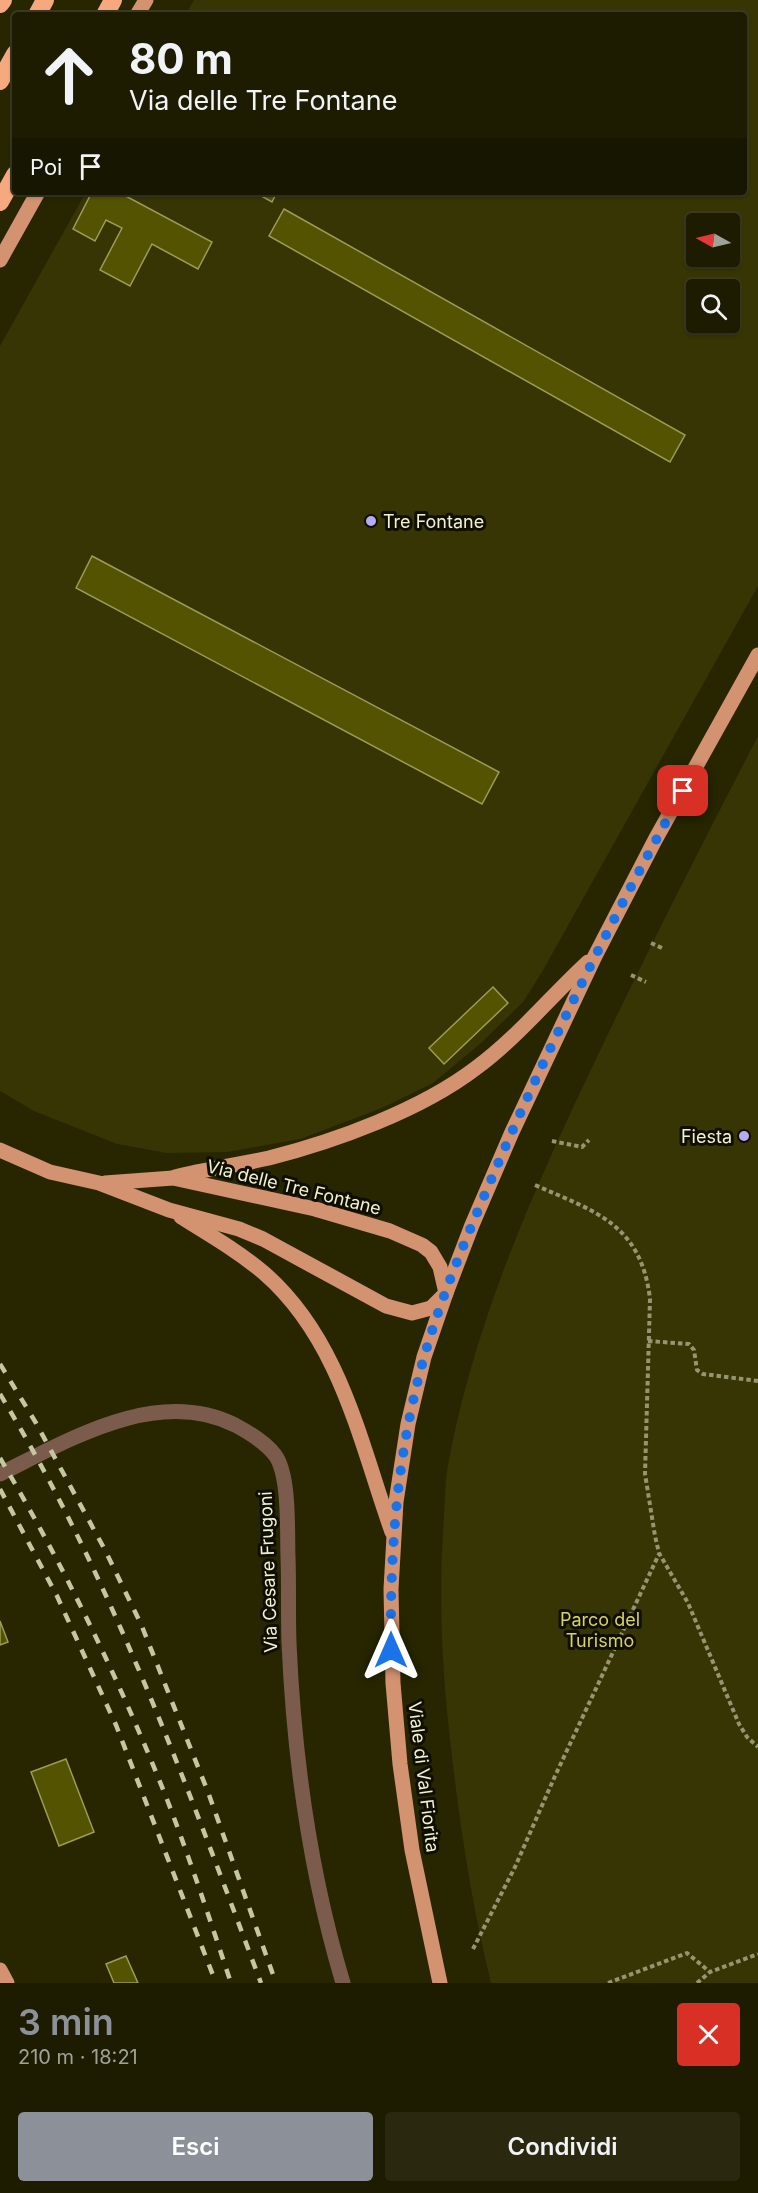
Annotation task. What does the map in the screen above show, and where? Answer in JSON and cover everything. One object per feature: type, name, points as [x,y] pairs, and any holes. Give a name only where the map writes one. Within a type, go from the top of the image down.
[{"type":"highway","points":[[0,4],[3,0]]},
{"type":"highway","points":[[0,81],[12,59]]},
{"type":"highway","points":[[0,202],[12,180]]},
{"type":"main road","points":[[0,260],[36,195]]},
{"type":"main road","points":[[446,1293],[472,1225],[517,1122],[595,956],[758,655]]},
{"type":"main road","points":[[173,1178],[304,1148],[395,1114],[432,1096],[474,1070],[514,1037],[595,956]]},
{"type":"main road","name":"Via delle Tre Fontane","points":[[0,1150],[50,1172],[99,1183],[169,1210],[222,1223],[263,1239],[375,1301],[398,1311],[412,1313],[424,1311],[446,1293],[440,1267],[431,1252],[422,1245],[399,1235],[356,1220],[173,1178],[99,1183]]},
{"type":"main road","points":[[169,1210],[227,1245],[264,1274],[288,1298],[314,1332],[341,1382],[394,1538]]},
{"type":"main road","name":"Viale di Val Fiorita","points":[[440,1983],[414,1861],[400,1764],[391,1650],[390,1589],[400,1476],[414,1396],[424,1357],[446,1293]]},
{"type":"main road","points":[[0,1970],[7,1983]]},
{"type":"street","name":"Via Cesare Frugoni","points":[[0,1474],[108,1424],[136,1416],[164,1413],[204,1415],[226,1421],[261,1442],[278,1459],[286,1497],[289,1643],[301,1782],[320,1900],[343,1983]]},
{"type":"path","points":[[651,943],[662,948]]},
{"type":"path","points":[[631,975],[646,982]]},
{"type":"path","points":[[552,1141],[582,1148],[589,1140]]},
{"type":"path","points":[[535,1185],[599,1213],[629,1242],[640,1257],[648,1279],[650,1299],[645,1474],[659,1553],[688,1603],[739,1724],[747,1737],[758,1747]]},
{"type":"path","points":[[648,1341],[689,1344],[694,1350],[697,1370],[704,1374],[758,1381]]},
{"type":"path","points":[[473,1949],[515,1868],[555,1776],[659,1553]]},
{"type":"path","points":[[608,1983],[687,1953],[710,1972]]},
{"type":"path","points":[[697,1983],[710,1972],[758,1954]]},
{"type":"green space","points":[[194,0],[758,0],[758,586],[523,1002],[480,1044],[433,1083],[382,1108],[300,1139],[227,1152],[167,1153],[117,1144],[34,1111],[0,1091],[0,346],[84,195],[747,195],[747,12],[187,12]]},
{"type":"green space","name":"Parco del Turismo","points":[[758,736],[758,1983],[491,1983],[472,1896],[463,1837],[451,1748],[443,1662],[441,1575],[445,1491],[459,1412],[473,1360],[508,1258],[550,1159],[635,979]]},
{"type":"building","points":[[90,195],[124,195],[212,242],[198,269],[152,244],[130,286],[100,270],[122,228],[106,220],[95,241],[73,229]]},
{"type":"building","points":[[259,195],[276,195],[272,202]]},
{"type":"building","points":[[284,209],[685,435],[670,462],[269,236]]},
{"type":"building","points":[[92,556],[499,772],[482,804],[76,588]]},
{"type":"building","points":[[493,987],[508,1003],[444,1064],[429,1048]]},
{"type":"building","points":[[0,1621],[8,1642],[0,1645]]},
{"type":"building","points":[[66,1759],[94,1832],[59,1846],[31,1772]]},
{"type":"building","points":[[126,1956],[138,1983],[114,1983],[106,1964]]},
{"type":"railway","points":[[0,1364],[36,1423],[105,1550],[141,1624],[208,1792],[276,1983]]},
{"type":"railway","points":[[0,1394],[40,1464],[112,1608],[175,1757],[261,1983]]},
{"type":"railway","points":[[0,1458],[47,1541],[91,1627],[131,1714],[201,1892],[231,1983]]},
{"type":"railway","points":[[0,1489],[57,1596],[116,1725],[216,1983]]},
{"type":"place","name":"Tre Fontane","points":[[371,521]]},
{"type":"place","name":"Fiesta","points":[[744,1136]]},
{"type":"route","points":[[391,1650],[390,1589],[398,1488],[408,1424],[430,1336],[472,1225],[544,1061],[595,956],[683,791]]}]
